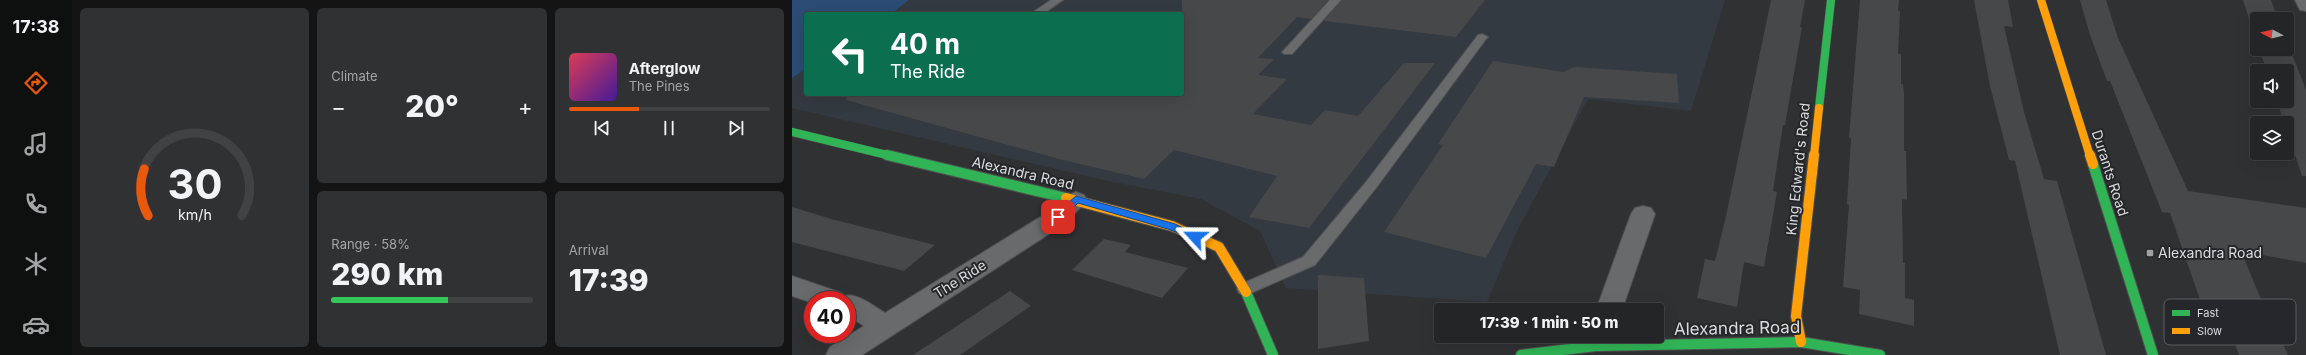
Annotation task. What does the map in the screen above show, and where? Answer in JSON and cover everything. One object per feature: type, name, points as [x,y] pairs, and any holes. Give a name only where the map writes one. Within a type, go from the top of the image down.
[{"type":"street","name":"King Edward's Road","points":[[1801,342],[1796,316],[1831,0]]},
{"type":"street","name":"Durants Road","points":[[2041,0],[2153,355]]},
{"type":"street","points":[[2303,0],[2306,6]]},
{"type":"street","name":"Alexandra Road","points":[[792,132],[1076,200],[1172,226],[1219,247],[1245,289],[1273,355]]},
{"type":"street","name":"The Ride","points":[[840,355],[1058,217],[1076,200]]},
{"type":"street","points":[[1611,303],[1643,214]]},
{"type":"street","points":[[792,286],[807,291]]},
{"type":"street","points":[[856,308],[885,326]]},
{"type":"street","name":"Alexandra Road","points":[[1624,343],[1716,350],[1801,342],[1880,355]]},
{"type":"street","name":"Alexandra Road","points":[[1521,355],[1587,343]]},
{"type":"lane","points":[[1037,12],[1058,0]]},
{"type":"lane","points":[[1288,52],[1336,0]]},
{"type":"lane","points":[[1245,289],[1309,261],[1371,185],[1482,37]]},
{"type":"shaded area","points":[[792,0],[909,0],[894,12],[804,12],[804,70],[792,78]]},
{"type":"shaded area","points":[[909,0],[1725,0],[1691,111],[1588,99],[1516,233],[1487,302],[1286,288],[1260,231],[1201,199],[1108,181],[792,108],[792,78],[804,70],[804,96],[1184,96],[1184,12],[894,12]]},
{"type":"building","points":[[1182,0],[1328,0],[1311,19],[1297,17],[1258,58],[1274,59],[1258,75],[1287,79],[1253,114],[1311,125],[1325,110],[1358,116],[1404,63],[1435,63],[1309,228],[1249,217],[1277,176],[1174,150],[1144,179],[1059,159],[846,100],[847,96],[1184,96],[1184,12],[1182,12]]},
{"type":"building","points":[[1342,0],[1485,0],[1456,37],[1324,21]]},
{"type":"building","points":[[1771,0],[1805,0],[1800,27],[1802,27],[1785,125],[1783,125],[1773,191],[1777,192],[1764,267],[1744,262],[1737,307],[1697,298],[1705,259],[1715,261],[1726,216]]},
{"type":"building","points":[[1860,0],[1899,0],[1898,11],[1900,11],[1898,54],[1901,54],[1901,84],[1903,84],[1904,93],[1904,151],[1906,151],[1907,200],[1902,199],[1903,263],[1905,263],[1905,298],[1914,300],[1914,326],[1859,314],[1860,290],[1843,287],[1849,205],[1847,204],[1851,138],[1849,138]]},
{"type":"building","points":[[1974,0],[2008,0],[2013,27],[2004,26],[2024,112],[2044,179],[2057,181],[2106,355],[2060,355],[2015,161],[2009,160],[1990,86]]},
{"type":"building","points":[[2080,0],[2106,0],[2118,38],[2188,191],[2306,208],[2306,263],[2241,251],[2261,299],[2200,299],[2170,213],[2162,212],[2110,81],[2107,81],[2090,35]]},
{"type":"building","points":[[2243,0],[2271,0],[2275,12],[2250,12],[2250,21]]},
{"type":"building","points":[[2262,56],[2293,56],[2306,90],[2306,176],[2302,176],[2294,152],[2294,116],[2282,116],[2279,108],[2294,108],[2294,64],[2264,64]]},
{"type":"building","points":[[1493,61],[1563,72],[1574,67],[1677,74],[1679,103],[1584,97],[1554,167],[1536,164],[1486,258],[1384,232],[1443,145],[1438,144]]},
{"type":"building","points":[[792,207],[835,220],[935,245],[904,271],[792,242]]},
{"type":"building","points":[[1104,239],[1131,245],[1125,252],[1188,268],[1162,298],[1072,270]]},
{"type":"building","points":[[1318,275],[1364,278],[1369,341],[1318,349]]},
{"type":"building","points":[[1010,291],[1031,306],[960,355],[913,355]]},
{"type":"building","points":[[2235,345],[2283,345],[2288,355],[2239,355]]},
{"type":"traffic: fast","points":[[1819,108],[1831,0]]},
{"type":"traffic: fast","points":[[792,132],[1066,198]]},
{"type":"traffic: fast","points":[[2093,164],[2153,355]]},
{"type":"traffic: fast","points":[[1246,292],[1273,355]]},
{"type":"traffic: fast","points":[[1521,355],[1596,346],[1801,342],[1880,355]]},
{"type":"traffic: slow","points":[[2041,0],[2093,164]]},
{"type":"traffic: slow","points":[[1801,342],[1796,316],[1819,108]]},
{"type":"traffic: slow","points":[[1066,198],[1172,226],[1219,247],[1246,292]]},
{"type":"place","name":"Alexandra Road","points":[[2150,253]]},
{"type":"route","points":[[1058,217],[1076,200],[1172,226],[1195,237]]}]
